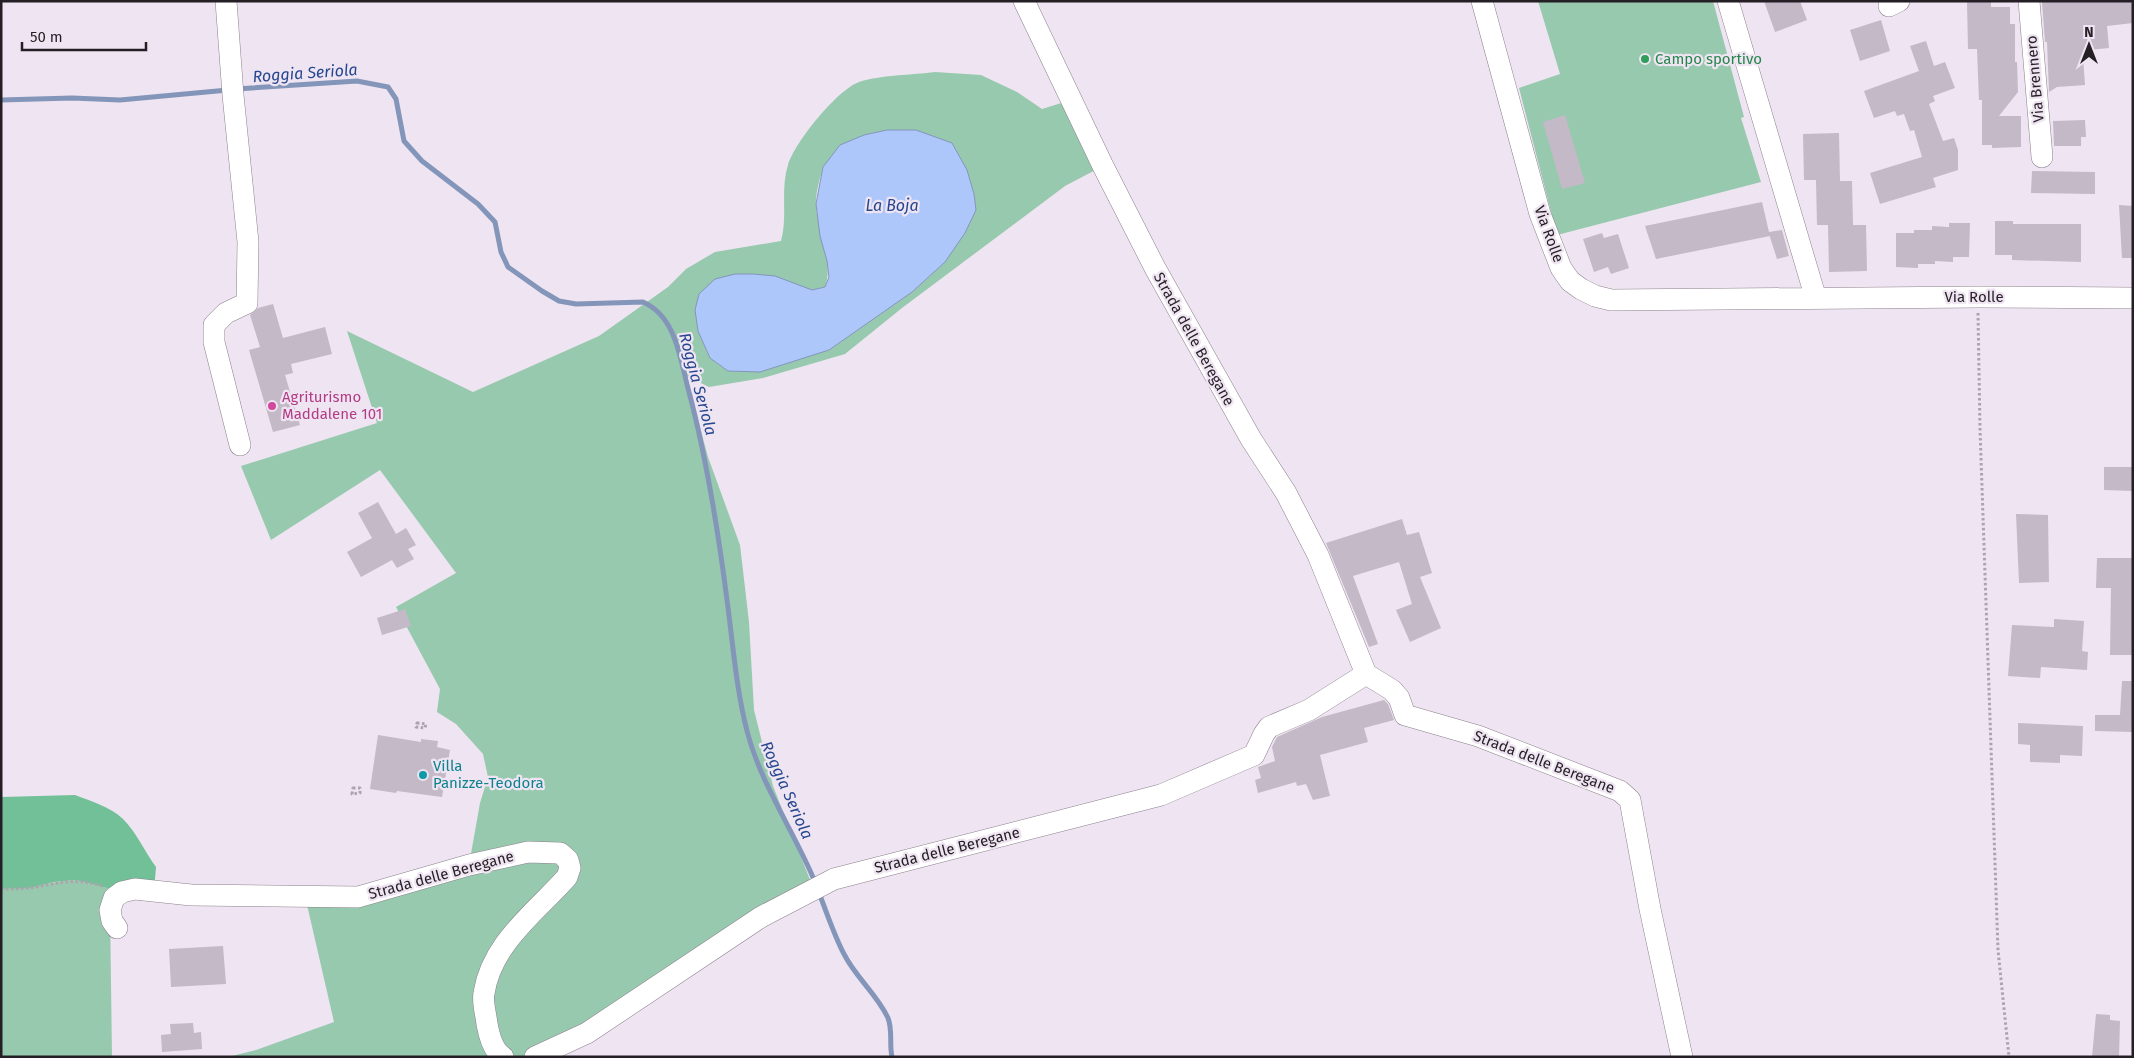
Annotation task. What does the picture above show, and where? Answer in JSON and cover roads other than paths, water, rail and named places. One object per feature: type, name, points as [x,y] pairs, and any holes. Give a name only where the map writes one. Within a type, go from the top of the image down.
[{"type":"street","points":[[226,1],[232,90],[248,242],[247,303],[226,313],[214,325],[214,342],[240,445]]},
{"type":"street","name":"Strada delle Beregane","points":[[1024,1],[1099,158],[1155,268],[1251,439],[1286,493],[1313,546],[1366,674],[1392,690],[1399,698],[1404,715],[1478,736],[1620,791],[1630,800],[1650,909],[1682,1057]]},
{"type":"street","name":"Via Rolle","points":[[1482,1],[1540,214],[1561,268],[1570,281],[1595,296],[1611,300],[1978,297],[2133,298]]},
{"type":"street","points":[[1728,1],[1816,299]]},
{"type":"street","name":"Via Brennero","points":[[2028,1],[2042,157]]},
{"type":"street","name":"Strada delle Beregane","points":[[535,1057],[587,1033],[761,917],[834,879],[1161,795],[1254,755],[1264,734],[1270,727],[1309,710],[1366,674]]},
{"type":"street","name":"Strada delle Beregane","points":[[117,928],[112,921],[110,910],[114,898],[122,892],[135,889],[191,895],[358,897],[528,852],[560,853],[568,860],[570,868],[567,878],[516,929],[493,962],[483,995],[488,1035],[499,1054],[503,1057]]},
{"type":"water","name":"La Boja","points":[[887,130],[916,130],[952,143],[967,170],[974,194],[976,210],[965,233],[945,262],[912,292],[829,350],[760,372],[728,371],[710,358],[698,331],[695,310],[699,294],[715,279],[735,274],[775,276],[812,290],[825,287],[829,277],[820,236],[816,204],[823,167],[840,145],[864,135]]},
{"type":"waterway","name":"Roggia Seriola","points":[[236,89],[357,81],[388,87],[396,99],[404,141],[422,161],[478,204],[495,222],[501,252],[508,267],[559,301],[576,304],[643,302],[663,318],[670,329],[679,353],[707,469],[720,548],[737,682],[747,731],[769,789],[815,882]]},
{"type":"waterway","name":"Roggia Seriola","points":[[1,100],[72,98],[120,100],[228,90]]},
{"type":"waterway","name":"Roggia Seriola","points":[[819,893],[844,954],[888,1018],[892,1057]]},
{"type":"place","name":"Campo sportivo","points":[[1645,59]]},
{"type":"place","name":"Agriturismo Maddalene 101","points":[[272,406]]},
{"type":"place","name":"Villa Panizze-Teodora","points":[[423,775]]}]
